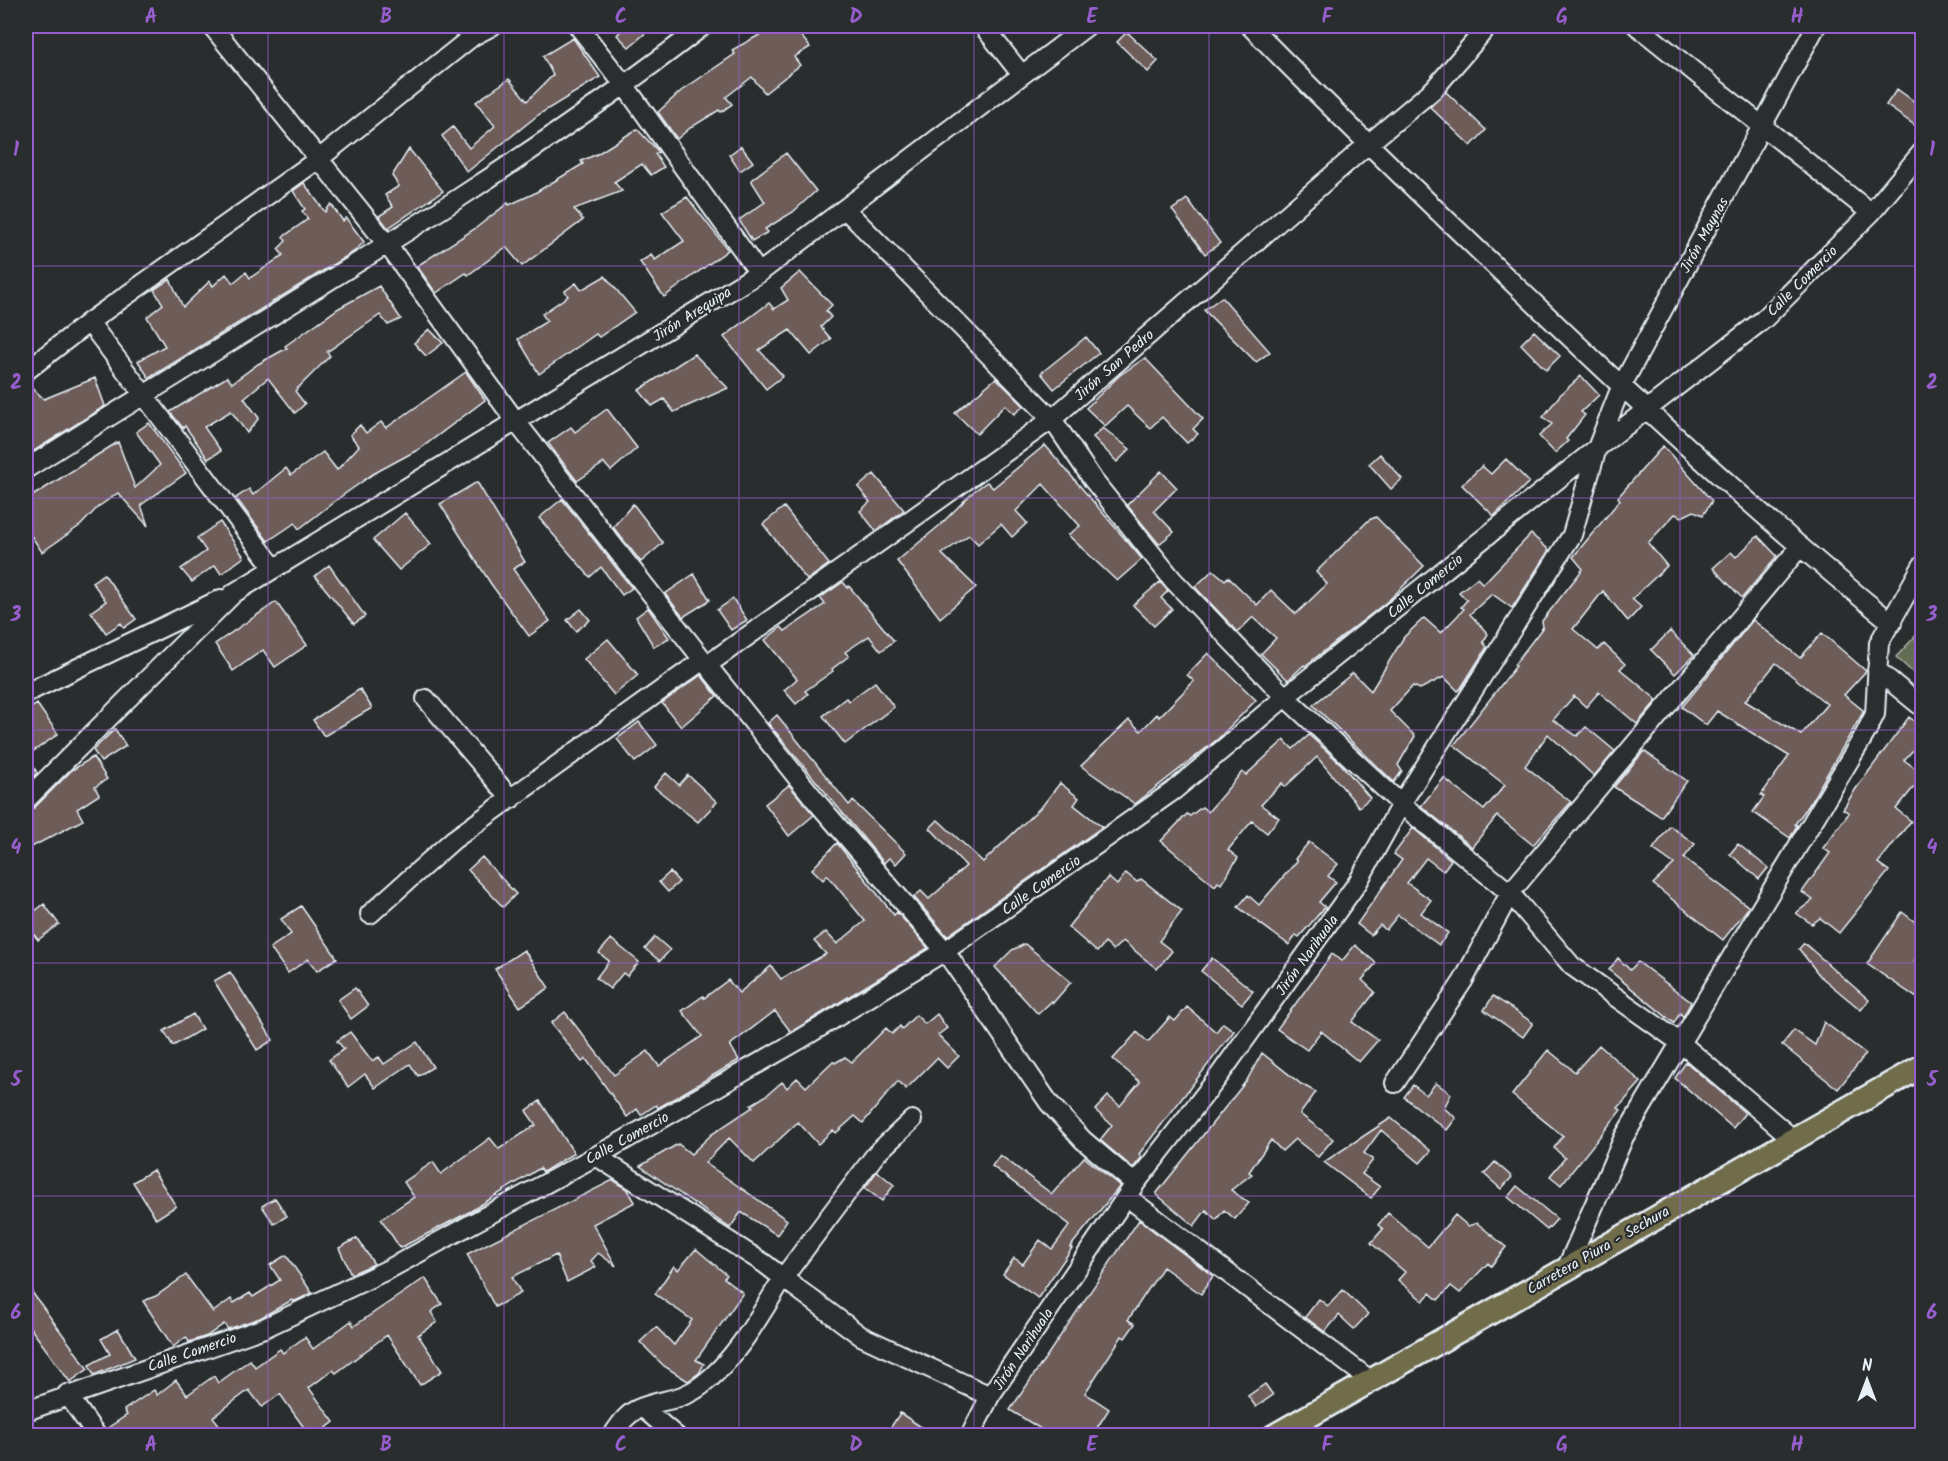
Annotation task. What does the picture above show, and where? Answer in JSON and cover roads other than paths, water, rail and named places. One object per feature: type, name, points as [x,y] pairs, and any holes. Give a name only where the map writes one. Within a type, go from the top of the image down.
[{"type":"main road","name":"Carretera Piura - Sechura","points":[[1274,1436],[1923,1066]]},
{"type":"street","points":[[212,26],[387,244],[517,423],[705,662],[816,801],[945,951],[1049,1103],[1131,1191],[1370,1380]]},
{"type":"street","points":[[26,371],[89,322],[320,158],[473,36],[492,26]]},
{"type":"street","points":[[578,26],[625,86],[759,273]]},
{"type":"street","points":[[26,469],[387,244],[625,86],[703,26]]},
{"type":"street","points":[[983,26],[1022,75]]},
{"type":"street","name":"Jirón Arequipa","points":[[234,593],[517,423],[759,273],[846,210],[1087,26]]},
{"type":"street","points":[[1250,26],[1367,145],[1621,387],[1799,548],[1892,623]]},
{"type":"street","name":"Jirón San Pedro","points":[[370,914],[453,840],[1052,419],[1367,145],[1434,90],[1488,26]]},
{"type":"street","points":[[1637,26],[1871,213]]},
{"type":"street","name":"Jirón Maynas","points":[[1597,448],[1621,387],[1816,26]]},
{"type":"street","name":"Calle Comercio","points":[[26,1411],[67,1394],[264,1328],[389,1269],[596,1156],[799,1040],[945,951],[1173,791],[1285,697],[1597,448],[1648,411],[1764,319],[1871,213],[1923,152]]},
{"type":"street","points":[[846,210],[1052,419],[1093,480],[1173,580],[1285,697],[1401,804],[1510,893],[1572,966],[1682,1044],[1793,1139]]},
{"type":"street","points":[[89,322],[274,568]]},
{"type":"street","name":"Jirón Narihuala","points":[[969,1436],[990,1396],[1131,1191],[1216,1080],[1331,923],[1358,882],[1401,804],[1572,535],[1597,448]]},
{"type":"street","points":[[1395,1083],[1463,981],[1510,893],[1799,548]]},
{"type":"street","points":[[1567,1267],[1624,1137],[1682,1044],[1865,734],[1875,714],[1879,643],[1923,566]]},
{"type":"street","points":[[26,693],[234,593]]},
{"type":"street","points":[[26,800],[234,593]]},
{"type":"street","points":[[1877,670],[1923,707]]},
{"type":"street","points":[[426,699],[510,799]]},
{"type":"street","points":[[612,1436],[623,1420],[643,1408],[681,1399],[704,1383],[746,1338],[783,1278],[876,1154],[912,1120]]},
{"type":"street","points":[[596,1156],[765,1264],[861,1336],[990,1396]]},
{"type":"street","points":[[67,1394],[97,1436]]},
{"type":"street","points":[[643,1408],[676,1436]]}]
